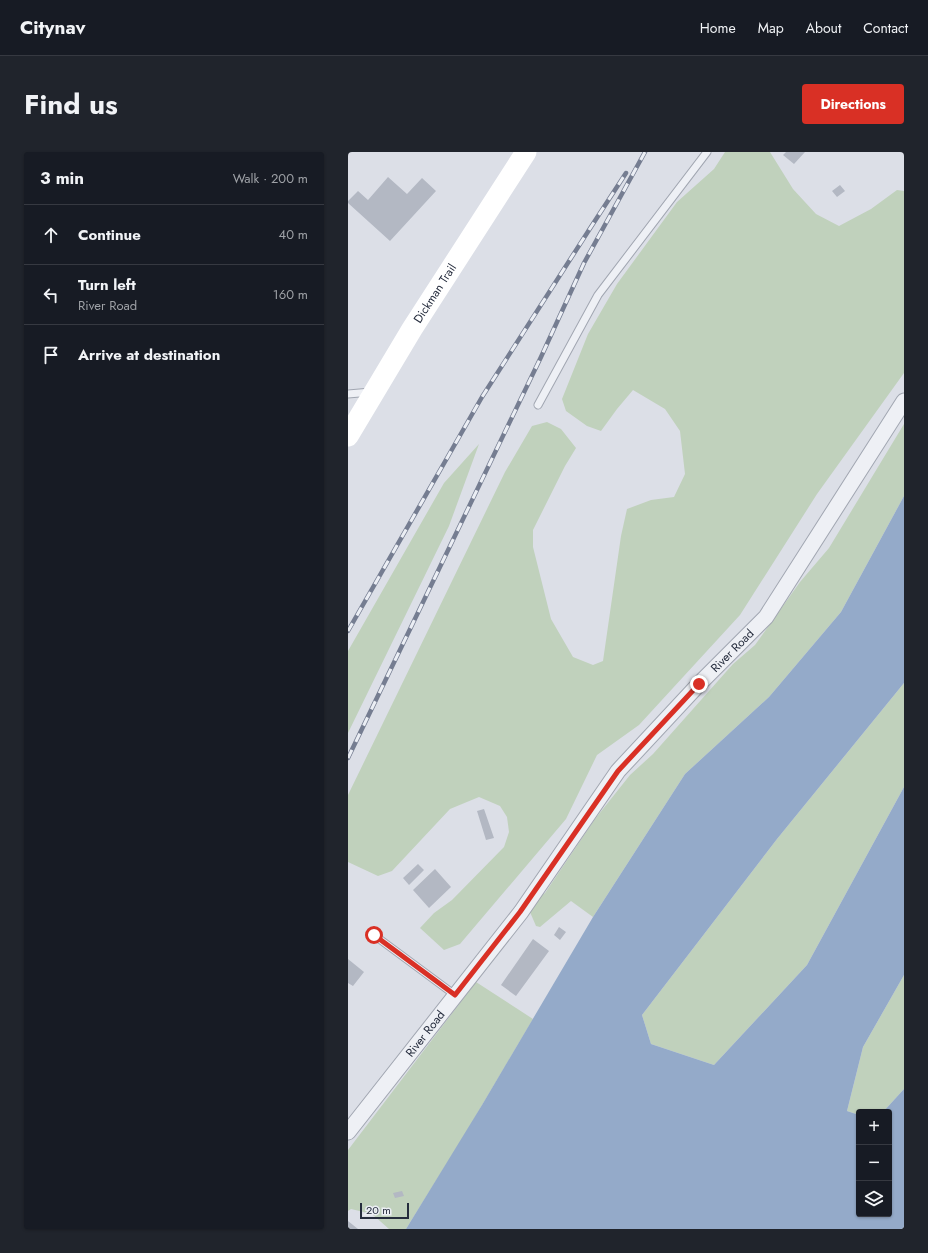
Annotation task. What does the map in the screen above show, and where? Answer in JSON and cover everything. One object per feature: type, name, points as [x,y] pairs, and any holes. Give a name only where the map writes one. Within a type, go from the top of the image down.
[{"type":"street","name":"Dickman Trail","points":[[348,436],[412,329],[526,152]]},
{"type":"street","name":"River Road","points":[[348,1132],[520,912],[618,771],[699,684],[766,617],[904,401]]},
{"type":"lane","points":[[538,405],[598,295],[707,152]]},
{"type":"lane","points":[[348,394],[375,391]]},
{"type":"lane","points":[[374,935],[455,995]]},
{"type":"green space","points":[[725,152],[770,152],[793,189],[816,214],[839,226],[871,209],[897,190],[904,191],[904,373],[817,494],[740,615],[639,725],[597,755],[566,819],[460,944],[444,950],[420,928],[434,913],[452,900],[504,847],[509,832],[507,817],[500,806],[479,797],[450,809],[392,871],[378,876],[348,862],[348,795],[505,472],[532,426],[547,422],[561,429],[576,448],[565,466],[533,530],[533,547],[551,619],[573,657],[593,665],[603,661],[621,536],[627,509],[651,500],[674,497],[685,474],[680,431],[665,409],[633,390],[601,431],[587,426],[566,411],[562,399],[588,334],[617,284],[677,202],[714,169]]},
{"type":"green space","points":[[904,424],[904,496],[841,612],[769,697],[685,774],[593,917],[571,901],[540,927],[536,926],[530,912],[539,897],[545,893],[595,819],[630,775],[653,754],[733,664],[755,645],[800,582],[829,548]]},
{"type":"green space","points":[[479,444],[449,526],[348,733],[348,651],[444,483]]},
{"type":"green space","points":[[904,683],[904,787],[807,965],[714,1065],[651,1044],[642,1015],[777,839]]},
{"type":"green space","points":[[904,975],[904,1089],[886,1109],[856,1109],[856,1114],[847,1111],[863,1047]]},
{"type":"green space","points":[[476,982],[533,1019],[465,1134],[406,1229],[389,1229],[372,1214],[351,1209],[348,1211],[348,1150]]},
{"type":"water","points":[[904,496],[904,683],[777,839],[642,1015],[651,1044],[714,1065],[807,965],[904,787],[904,975],[863,1047],[847,1111],[856,1114],[856,1217],[892,1217],[892,1109],[886,1109],[904,1089],[904,1229],[406,1229],[482,1105],[593,917],[685,774],[769,697],[841,612]]},
{"type":"building","points":[[786,152],[805,152],[794,164],[783,155]]},
{"type":"building","points":[[388,177],[407,194],[422,178],[436,191],[390,241],[348,203],[348,201],[358,191],[368,200]]},
{"type":"building","points":[[840,185],[845,191],[837,197],[832,191]]},
{"type":"building","points":[[484,809],[494,838],[486,840],[477,811]]},
{"type":"building","points":[[418,864],[424,870],[409,885],[403,878]]},
{"type":"building","points":[[435,869],[451,887],[429,908],[413,890]]},
{"type":"building","points":[[559,927],[566,932],[560,940],[554,935]]},
{"type":"building","points":[[533,939],[549,951],[516,996],[501,985]]},
{"type":"building","points":[[348,959],[364,972],[353,986],[348,983]]},
{"type":"building","points":[[402,1191],[404,1196],[395,1198],[393,1193]]},
{"type":"building","points":[[348,1221],[358,1229],[348,1229]]},
{"type":"railway","points":[[348,758],[541,357],[584,263],[645,152]]},
{"type":"railway","points":[[348,631],[482,397],[626,173]]},
{"type":"route","points":[[374,935],[455,995],[520,912],[618,771],[699,684]]}]
